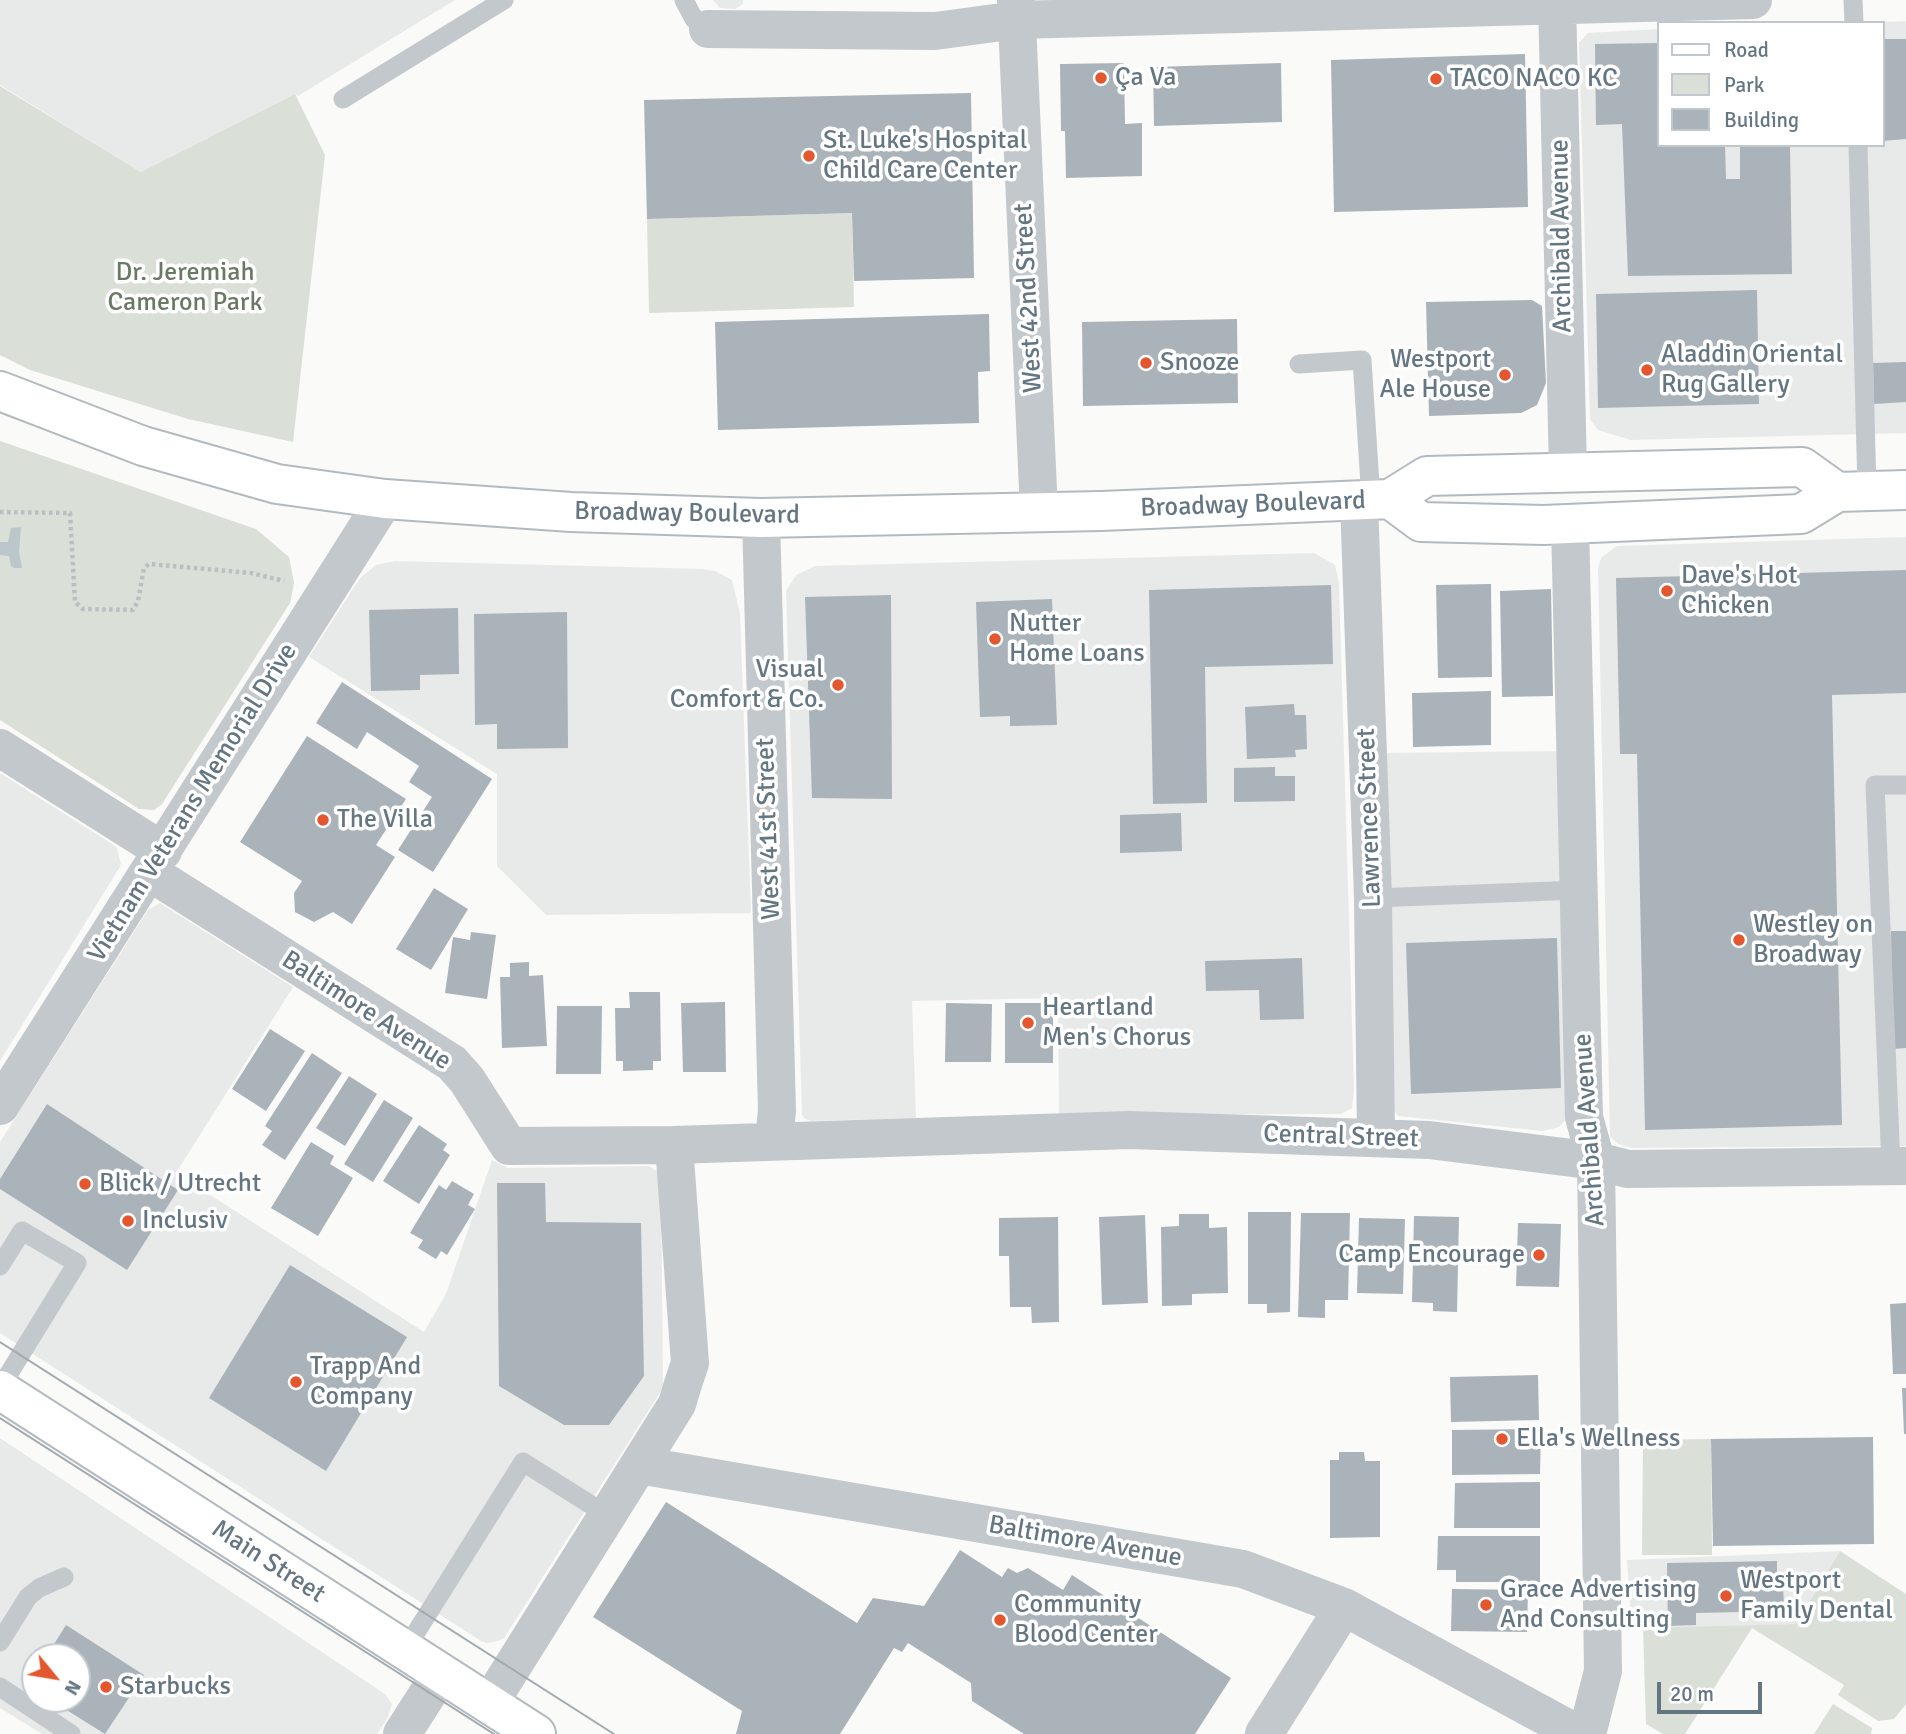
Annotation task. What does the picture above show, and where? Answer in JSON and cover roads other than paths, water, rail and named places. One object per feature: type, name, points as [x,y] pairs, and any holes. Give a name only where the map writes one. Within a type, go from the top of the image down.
[{"type":"main road","name":"Broadway Boulevard","points":[[0,391],[143,446],[264,480],[385,499],[571,512],[761,518],[1039,512],[1373,500],[1427,476],[1802,467],[1852,491]]},
{"type":"main road","points":[[1852,491],[1906,490]]},
{"type":"main road","name":"Broadway Boulevard","points":[[1373,500],[1421,522],[1570,524],[1801,514],[1852,491]]},
{"type":"main road","name":"Main Street","points":[[0,1389],[536,1734]]},
{"type":"street","points":[[696,14],[935,31],[1016,10],[1753,0]]},
{"type":"street","name":"Archibald Avenue","points":[[1557,3],[1568,471]]},
{"type":"street","name":"West 42nd Street","points":[[1016,10],[1039,512]]},
{"type":"street","name":"Vietnam Veterans Memorial Drive","points":[[0,1106],[385,499]]},
{"type":"street","name":"Lawrence Street","points":[[1373,500],[1376,1136]]},
{"type":"street","name":"West 41st Street","points":[[761,518],[777,1110],[774,1141]]},
{"type":"street","name":"Archibald Avenue","points":[[1570,524],[1584,1117],[1596,1161],[1603,1671],[1587,1734]]},
{"type":"street","name":"Baltimore Avenue","points":[[0,748],[156,862],[452,1063],[467,1080],[509,1146],[674,1145],[774,1141]]},
{"type":"street","name":"Central Street","points":[[774,1141],[1130,1129],[1376,1136],[1596,1161],[1628,1169],[1898,1166]]},
{"type":"street","points":[[489,1704],[677,1404],[690,1363],[674,1145]]},
{"type":"street","name":"Baltimore Avenue","points":[[639,1465],[1243,1569],[1344,1607],[1578,1734]]},
{"type":"street","points":[[1264,1734],[1344,1607]]},
{"type":"street","points":[[402,1734],[441,1673]]},
{"type":"lane","points":[[343,99],[503,0]]},
{"type":"lane","points":[[1853,0],[1854,21]]},
{"type":"lane","points":[[1852,491],[1858,147]]},
{"type":"lane","points":[[1299,364],[1362,360],[1373,500]]},
{"type":"lane","points":[[1898,1166],[1897,1095],[1875,785],[1906,785]]},
{"type":"lane","points":[[1373,898],[1578,890]]},
{"type":"lane","points":[[0,1266],[22,1231],[77,1264],[0,1389]]},
{"type":"lane","points":[[405,1650],[523,1462],[602,1524]]},
{"type":"lane","points":[[0,1642],[29,1597],[39,1588],[64,1577]]},
{"type":"lane","points":[[0,1687],[71,1734]]},
{"type":"tram line","points":[[0,1342],[614,1734]]},
{"type":"tram line","points":[[0,1418],[494,1734]]},
{"type":"place","name":"Ça Va","points":[[1101,78]]},
{"type":"place","name":"TACO NACO KC","points":[[1436,79]]},
{"type":"place","name":"St. Luke's Hospital Child Care Center","points":[[809,156]]},
{"type":"place","name":"Snooze","points":[[1146,363]]},
{"type":"place","name":"Aladdin Oriental Rug Gallery","points":[[1647,370]]},
{"type":"place","name":"Westport Ale House","points":[[1505,375]]},
{"type":"place","name":"Dave's Hot Chicken","points":[[1667,591]]},
{"type":"place","name":"Nutter Home Loans","points":[[995,639]]},
{"type":"place","name":"Visual Comfort & Co.","points":[[838,685]]},
{"type":"place","name":"The Villa","points":[[323,820]]},
{"type":"place","name":"Westley on Broadway","points":[[1739,940]]},
{"type":"place","name":"Heartland Men's Chorus","points":[[1028,1023]]},
{"type":"place","name":"Blick / Utrecht","points":[[85,1184]]},
{"type":"place","name":"Inclusiv","points":[[128,1221]]},
{"type":"place","name":"Camp Encourage","points":[[1539,1255]]},
{"type":"place","name":"Trapp And Company","points":[[296,1382]]},
{"type":"place","name":"Ella's Wellness","points":[[1502,1439]]},
{"type":"place","name":"Westport Family Dental","points":[[1726,1596]]},
{"type":"place","name":"Grace Advertising And Consulting","points":[[1486,1605]]},
{"type":"place","name":"Community Blood Center","points":[[1000,1620]]},
{"type":"place","name":"Starbucks","points":[[106,1687]]},
{"type":"park label","name":"Dr. Jeremiah Cameron Park","points":[[185,288]]}]
